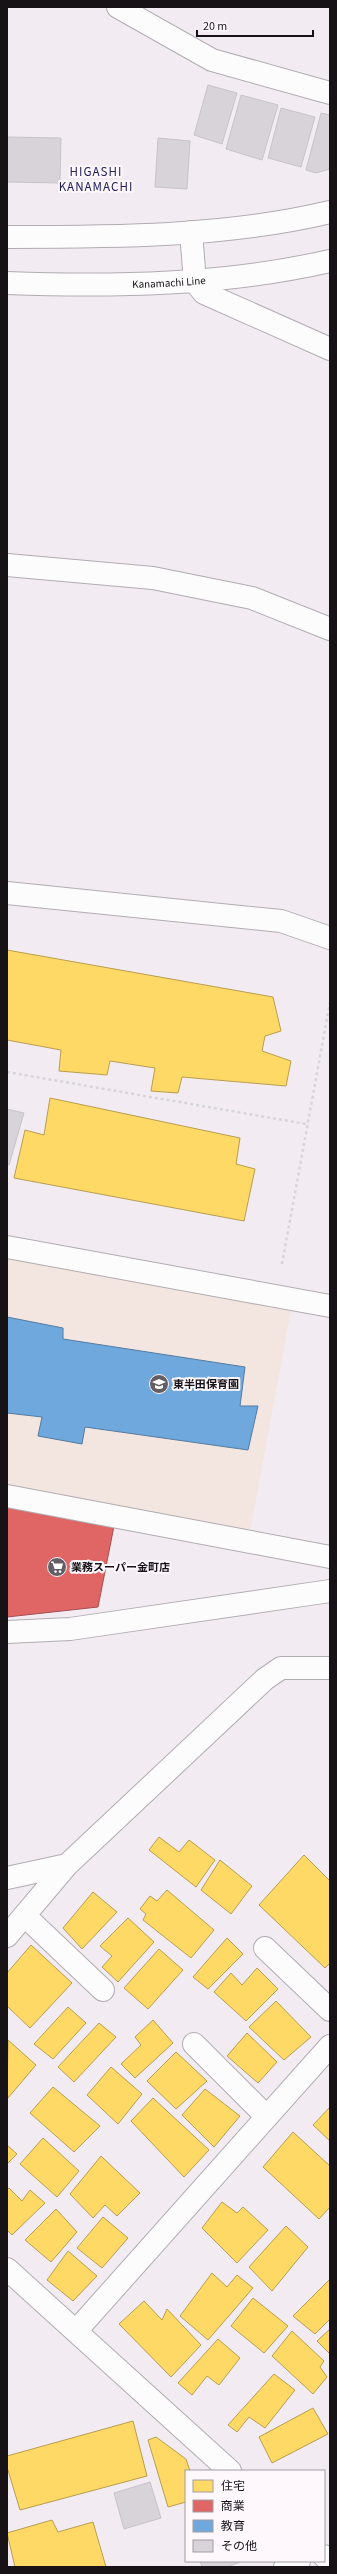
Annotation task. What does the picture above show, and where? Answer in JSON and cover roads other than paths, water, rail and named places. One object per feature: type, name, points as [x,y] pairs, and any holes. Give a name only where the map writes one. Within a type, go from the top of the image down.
[{"type":"street","points":[[118,7],[212,60],[330,94]]},
{"type":"street","points":[[7,236],[191,232],[294,220],[330,212]]},
{"type":"street","points":[[191,232],[195,282],[204,293],[330,349]]},
{"type":"street","name":"Kanamachi Line","points":[[7,283],[63,285],[195,282],[330,261]]},
{"type":"street","points":[[7,565],[153,578],[252,598],[330,629]]},
{"type":"street","points":[[7,892],[281,921],[330,938]]},
{"type":"street","points":[[7,1246],[330,1306]]},
{"type":"street","points":[[7,1496],[330,1557]]},
{"type":"street","points":[[7,1632],[70,1628],[330,1591]]},
{"type":"street","points":[[7,1936],[67,1865],[265,1679],[281,1668],[330,1668]]},
{"type":"street","points":[[7,1878],[67,1865]]},
{"type":"street","points":[[25,1916],[103,1990]]},
{"type":"street","points":[[264,1948],[330,2010]]},
{"type":"street","points":[[194,2044],[267,2117]]},
{"type":"street","points":[[76,2331],[330,2046]]},
{"type":"street","points":[[7,2269],[229,2470]]},
{"type":"street","points":[[285,2567],[297,2562]]},
{"type":"place","name":"東半田保育園","points":[[159,1384]]},
{"type":"place","name":"業務スーパー金町店","points":[[57,1567]]},
{"type":"district","name":"HIGASHI KANAMACHI","points":[[96,180]]}]
